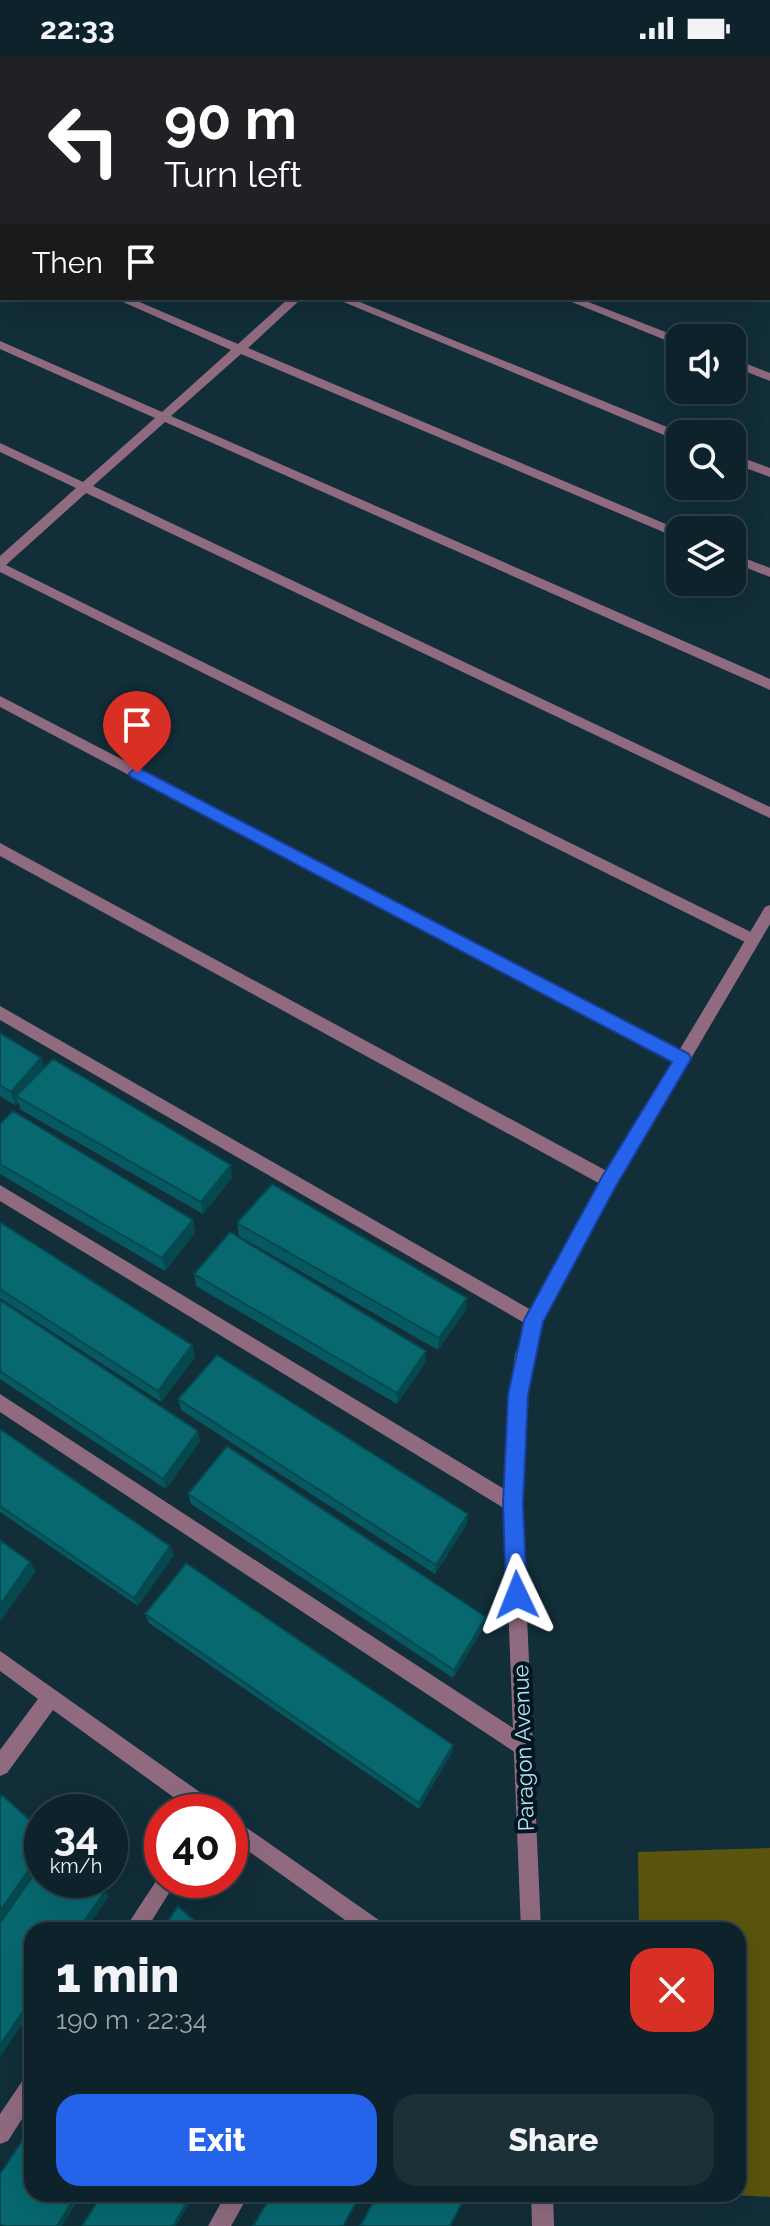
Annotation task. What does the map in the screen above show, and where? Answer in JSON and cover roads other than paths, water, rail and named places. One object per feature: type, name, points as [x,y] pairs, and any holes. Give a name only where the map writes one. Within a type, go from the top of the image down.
[{"type":"street","points":[[125,300],[666,529]]},
{"type":"street","points":[[294,300],[0,565],[752,939]]},
{"type":"street","points":[[345,300],[666,431]]},
{"type":"street","points":[[573,300],[666,336]]},
{"type":"street","points":[[0,345],[770,685]]},
{"type":"street","points":[[746,368],[770,377]]},
{"type":"street","points":[[0,447],[770,813]]},
{"type":"street","points":[[746,464],[770,473]]},
{"type":"street","points":[[746,563],[770,573]]},
{"type":"street","points":[[0,701],[683,1059]]},
{"type":"street","points":[[0,849],[610,1181]]},
{"type":"street","name":"Paragon Avenue","points":[[531,1922],[513,1504],[518,1395],[534,1320],[610,1181],[770,911]]},
{"type":"street","points":[[0,1012],[534,1320]]},
{"type":"street","points":[[0,1192],[513,1504]]},
{"type":"street","points":[[0,1402],[523,1746]]},
{"type":"street","points":[[0,1660],[186,1794]]},
{"type":"street","points":[[0,1766],[51,1697]]},
{"type":"street","points":[[248,1839],[365,1922]]},
{"type":"street","points":[[139,1922],[155,1898]]},
{"type":"street","points":[[0,2133],[24,2096]]},
{"type":"street","points":[[219,2226],[233,2202]]},
{"type":"street","points":[[542,2202],[543,2226]]}]
